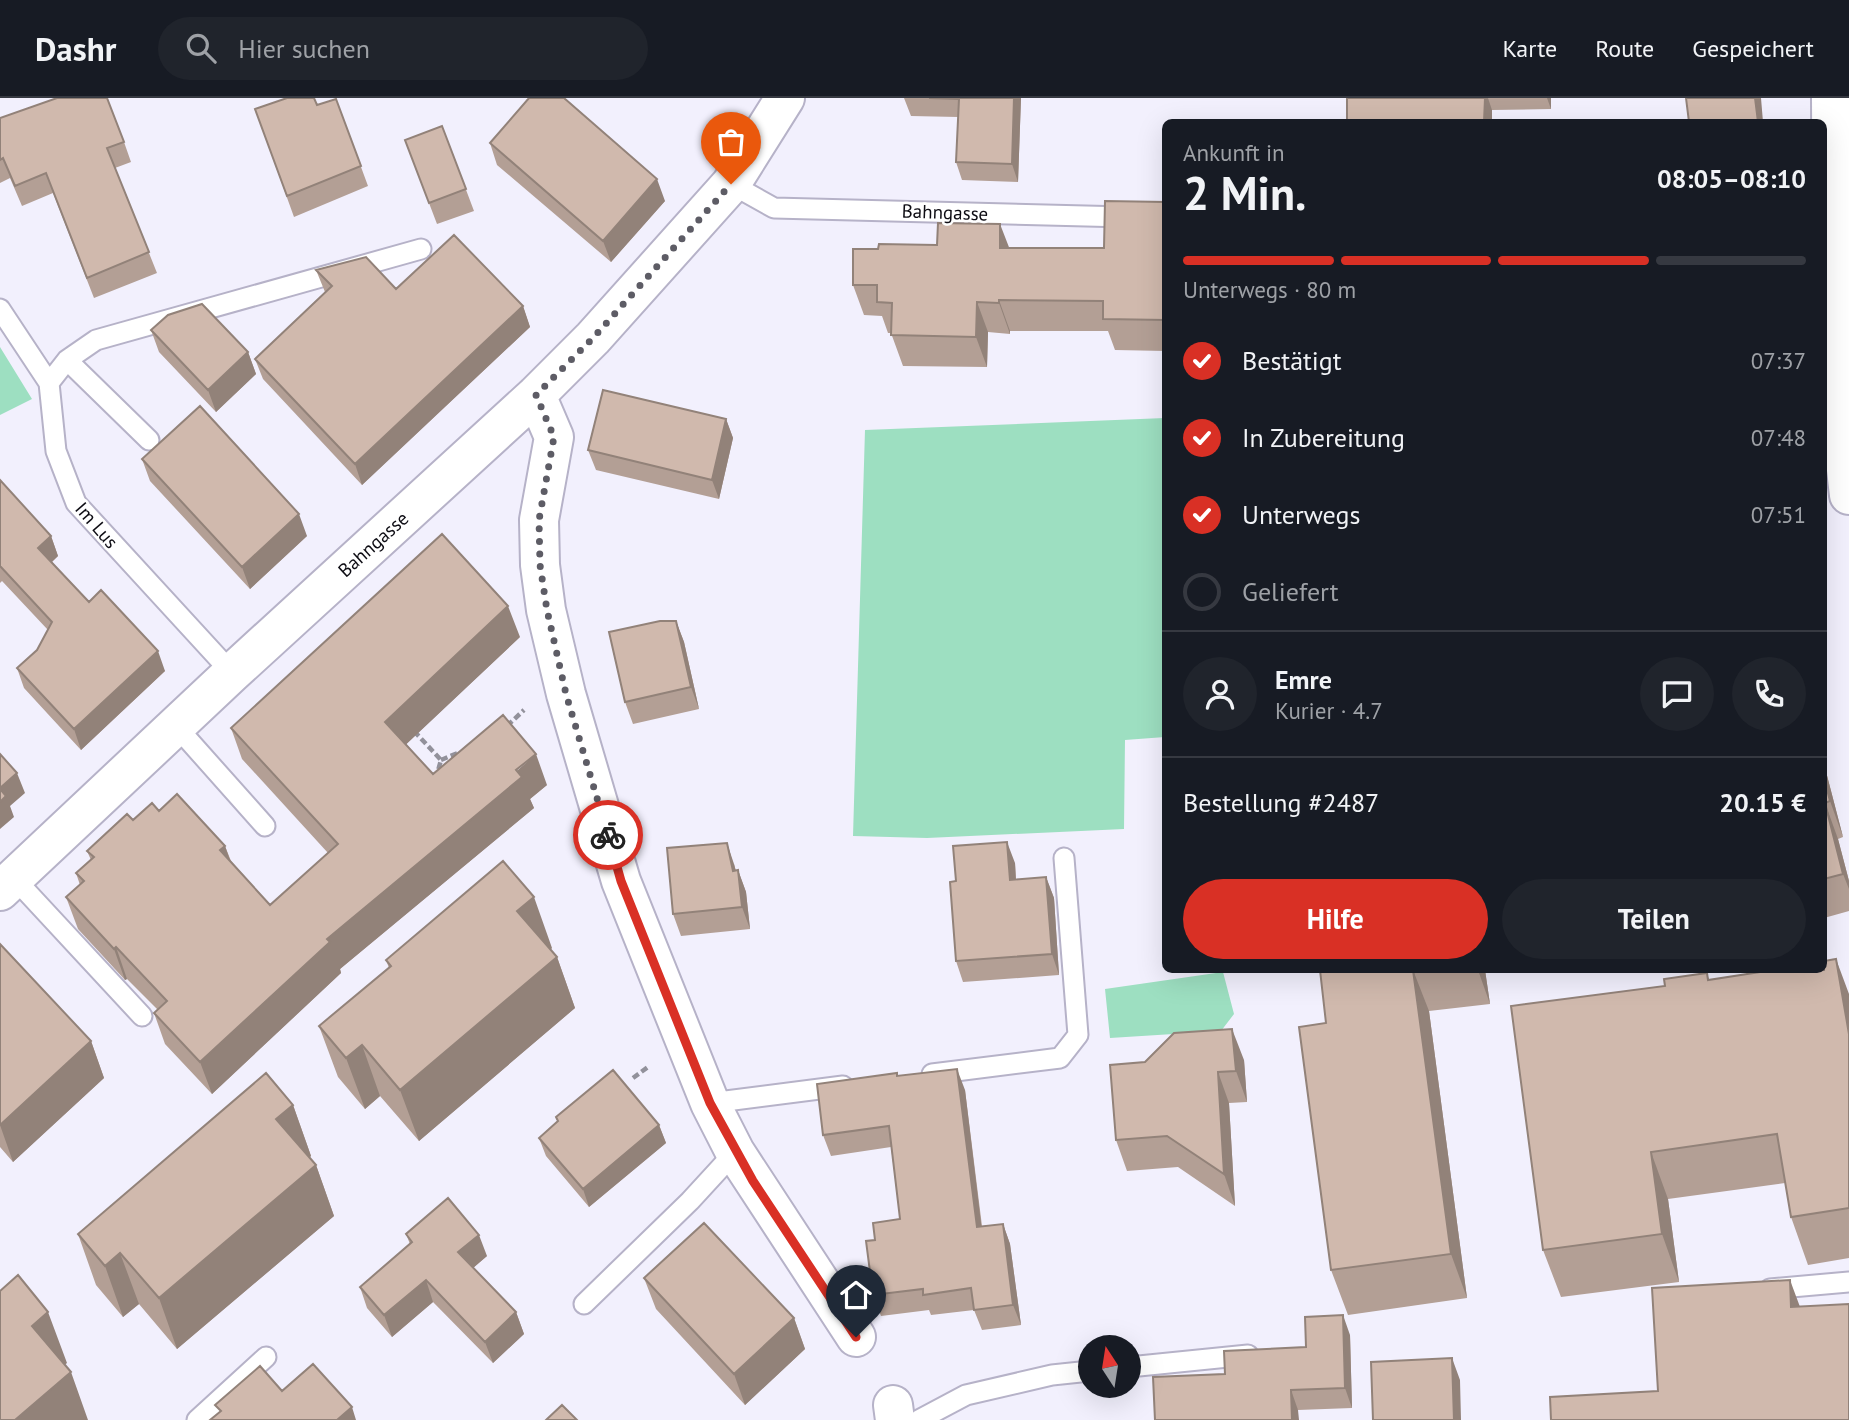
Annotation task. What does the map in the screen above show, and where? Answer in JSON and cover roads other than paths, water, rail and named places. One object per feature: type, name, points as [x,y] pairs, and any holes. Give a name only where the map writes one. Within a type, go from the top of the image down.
[{"type":"street","name":"Bahngasse","points":[[7,885],[232,673],[536,395],[593,338],[731,184],[785,98]]},
{"type":"street","points":[[1831,98],[1832,305],[1837,393],[1849,495]]},
{"type":"street","points":[[536,395],[554,437],[539,520],[540,565],[547,610],[566,694],[621,881],[710,1103],[735,1152],[856,1337]]},
{"type":"lane","name":"Bahngasse","points":[[731,184],[774,208],[1162,218]]},
{"type":"lane","points":[[49,383],[67,360],[96,340],[421,249]]},
{"type":"lane","name":"Im Lus","points":[[0,309],[49,383],[56,448],[76,503],[232,673]]},
{"type":"lane","points":[[67,360],[149,440]]},
{"type":"lane","points":[[176,726],[265,826]]},
{"type":"lane","points":[[912,1077],[1060,1058],[1077,1035],[1064,858]]},
{"type":"lane","points":[[7,885],[142,1016]]},
{"type":"lane","points":[[710,1103],[859,1084]]},
{"type":"lane","points":[[584,1304],[690,1201],[735,1152]]},
{"type":"lane","points":[[1770,1289],[1849,1282]]},
{"type":"lane","points":[[1141,1366],[1260,1354]]},
{"type":"lane","points":[[197,1420],[266,1357]]},
{"type":"lane","points":[[902,1415],[966,1395],[1052,1375],[1078,1372]]}]
